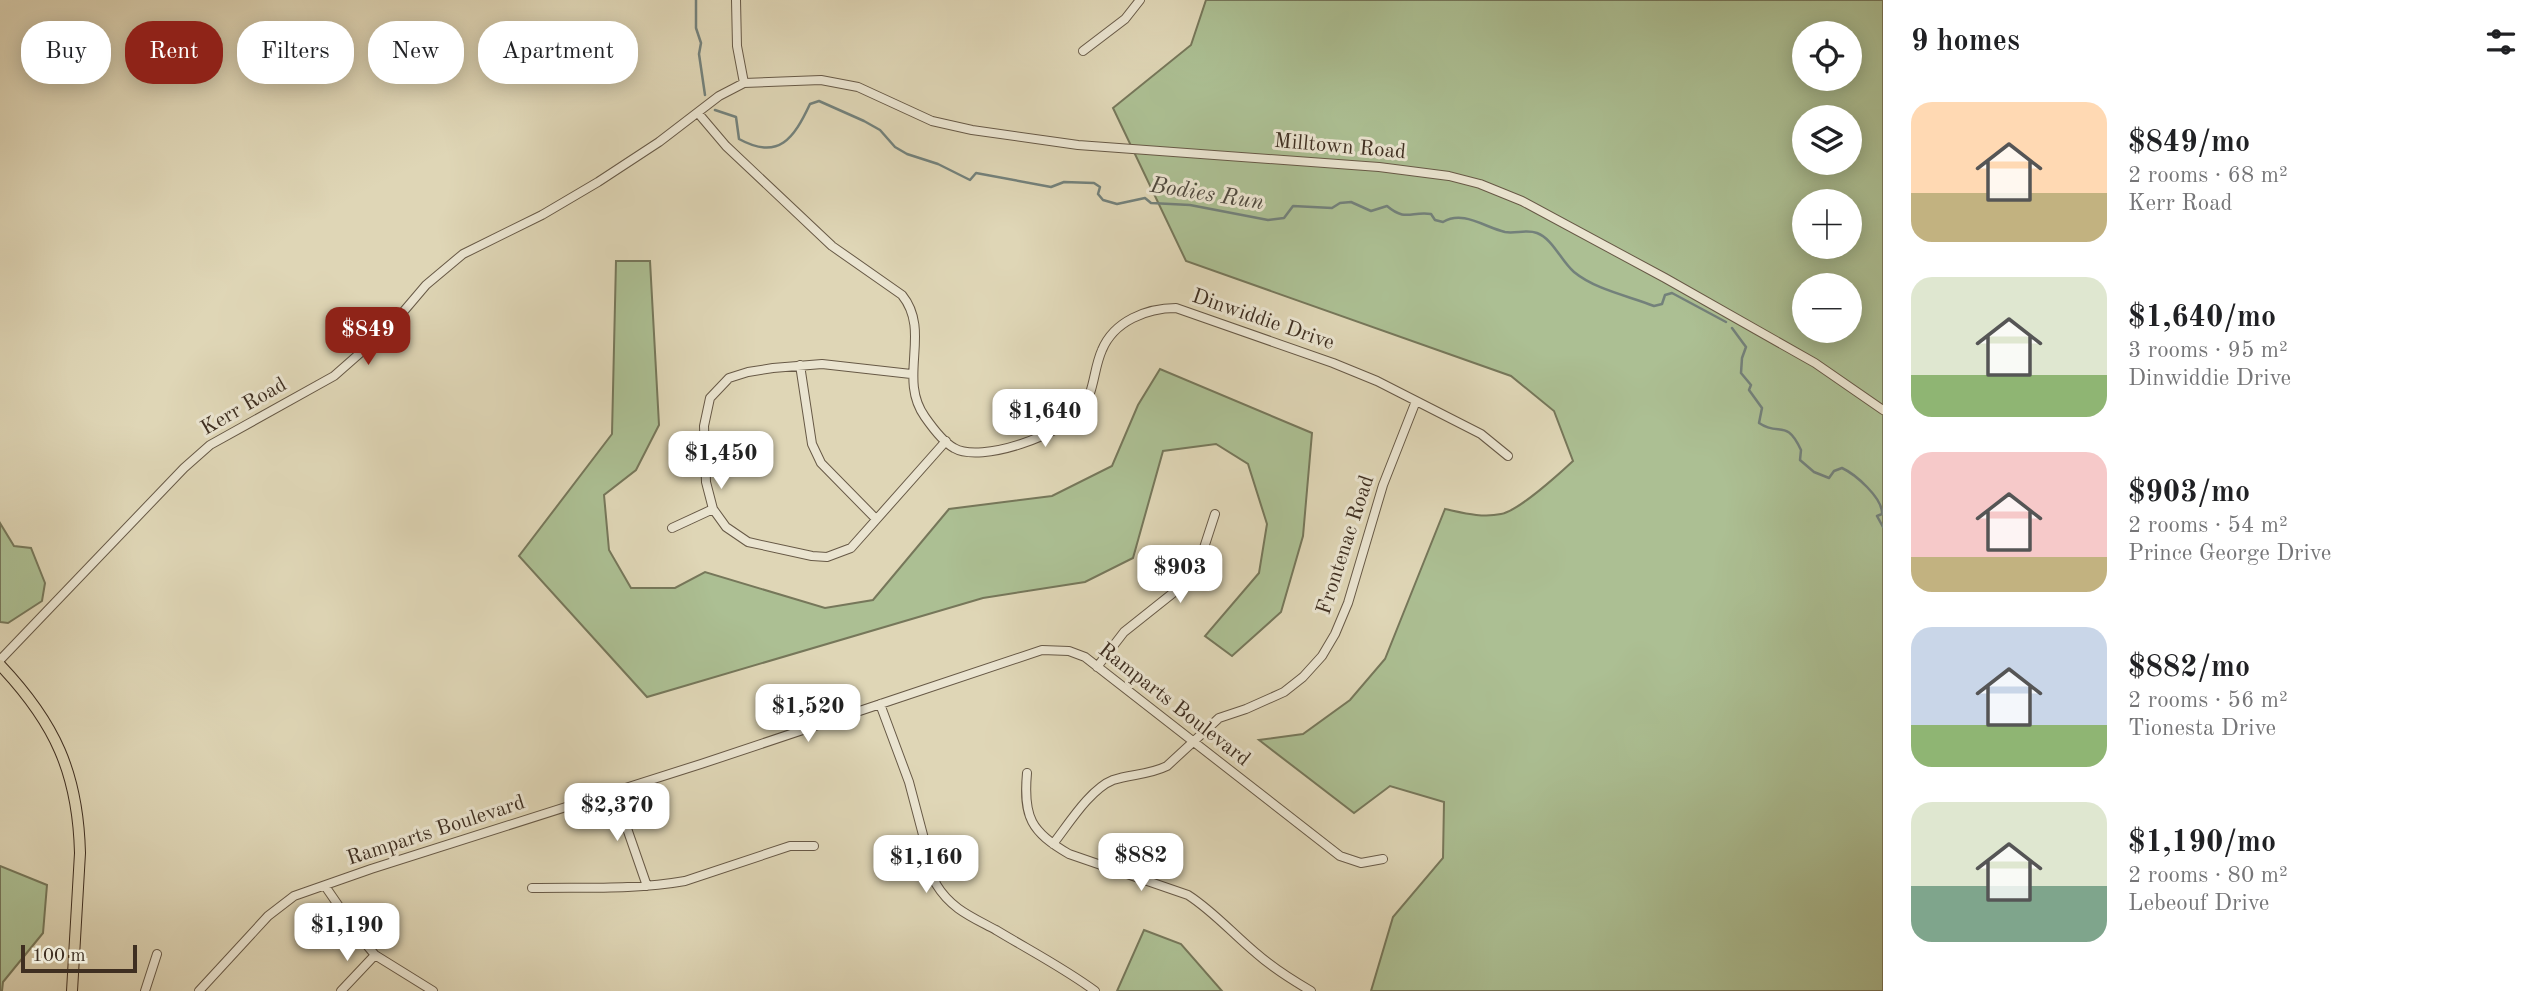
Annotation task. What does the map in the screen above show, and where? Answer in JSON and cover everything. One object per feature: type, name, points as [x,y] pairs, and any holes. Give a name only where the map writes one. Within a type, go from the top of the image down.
[{"type":"main road","points":[[0,665],[26,693],[44,720],[72,782],[80,853],[72,991]]},
{"type":"street","points":[[736,0],[736,33],[744,83]]},
{"type":"street","points":[[1083,51],[1125,19],[1140,0]]},
{"type":"street","name":"Milltown Road","points":[[744,83],[821,80],[858,87],[932,121],[972,130],[1078,145],[1379,167],[1465,180],[1522,201],[1665,278],[1815,363],[1883,410]]},
{"type":"street","name":"Kerr Road","points":[[0,660],[184,468],[210,445],[334,376],[392,325],[436,276],[463,254],[542,215],[598,183],[659,142],[719,96],[744,83]]},
{"type":"street","name":"Dinwiddie Drive","points":[[698,113],[746,165],[832,246],[902,296],[909,304],[916,334],[912,374],[914,394],[923,416],[954,449],[978,454],[995,451],[1067,424],[1081,410],[1091,394],[1102,349],[1114,332],[1127,321],[1159,308],[1176,308],[1377,381],[1482,434],[1508,456]]},
{"type":"street","points":[[912,374],[822,364],[748,372],[729,378],[710,398],[704,426],[706,482],[713,509],[726,527],[748,542],[827,557],[851,548],[946,441]]},
{"type":"street","points":[[800,365],[810,434],[821,463],[876,519]]},
{"type":"street","name":"Frontenac Road","points":[[1053,844],[1103,785],[1115,779],[1157,771],[1167,766],[1219,718],[1284,692],[1303,677],[1322,656],[1348,603],[1383,485],[1416,401]]},
{"type":"street","points":[[671,528],[713,509]]},
{"type":"street","points":[[1097,667],[1124,632],[1173,593],[1200,560],[1215,514]]},
{"type":"street","name":"Ramparts Boulevard","points":[[200,991],[268,915],[294,896],[1042,650],[1069,651],[1085,657],[1340,856],[1361,863],[1383,859]]},
{"type":"street","points":[[880,704],[909,782],[936,884],[944,897],[964,914],[1095,991]]},
{"type":"street","points":[[1027,774],[1025,800],[1032,823],[1053,844],[1069,854],[1188,895],[1203,905],[1256,954],[1311,991]]},
{"type":"street","points":[[614,791],[647,886]]},
{"type":"street","points":[[532,888],[604,889],[685,881],[790,846],[814,846]]},
{"type":"street","points":[[325,886],[375,955],[432,991]]},
{"type":"street","points":[[145,991],[156,954]]},
{"type":"street","points":[[341,991],[375,955]]},
{"type":"green space","points":[[1206,0],[1883,0],[1883,991],[1371,991],[1393,917],[1443,858],[1444,802],[1390,786],[1354,813],[1259,740],[1303,734],[1350,700],[1385,659],[1445,509],[1480,515],[1501,514],[1538,491],[1573,461],[1554,411],[1511,376],[1186,261],[1113,108],[1191,45]]},
{"type":"green space","points":[[616,261],[650,261],[659,425],[636,470],[604,495],[609,550],[631,588],[675,588],[705,572],[825,608],[873,600],[949,509],[1052,496],[1112,466],[1138,405],[1160,369],[1312,433],[1303,536],[1281,612],[1232,656],[1205,636],[1259,573],[1267,524],[1248,464],[1216,444],[1163,451],[1133,558],[1085,582],[983,598],[647,697],[519,556],[612,434]]},
{"type":"green space","points":[[0,523],[14,546],[31,548],[45,583],[42,601],[8,623],[0,622]]},
{"type":"green space","points":[[0,866],[47,885],[43,933],[3,982],[2,991],[0,991]]},
{"type":"green space","points":[[1144,930],[1181,944],[1222,991],[1117,991]]},
{"type":"waterway","name":"Bodies Run","points":[[696,0],[696,28],[701,43],[699,54],[705,95]]},
{"type":"waterway","name":"Bodies Run","points":[[715,110],[736,117],[739,139],[765,148],[775,147],[791,136],[810,104],[819,101],[880,130],[895,147],[907,154],[938,164],[970,180],[976,173],[1051,187],[1064,182],[1094,183],[1100,187],[1098,194],[1103,200],[1117,204],[1145,198],[1151,203],[1190,205],[1268,220],[1284,218],[1293,206],[1332,208],[1340,203],[1351,202],[1371,211],[1387,206],[1399,214],[1431,214],[1435,220],[1443,222],[1458,218],[1505,232],[1533,232],[1548,240],[1569,267],[1592,284],[1654,306],[1662,304],[1665,295],[1672,293],[1726,322]]},
{"type":"waterway","name":"Bodies Run","points":[[1732,328],[1746,347],[1741,373],[1751,385],[1749,390],[1762,408],[1759,423],[1791,434],[1801,450],[1800,460],[1814,472],[1829,478],[1834,471],[1842,468],[1854,475],[1878,501],[1882,514],[1877,516],[1883,527]]}]
